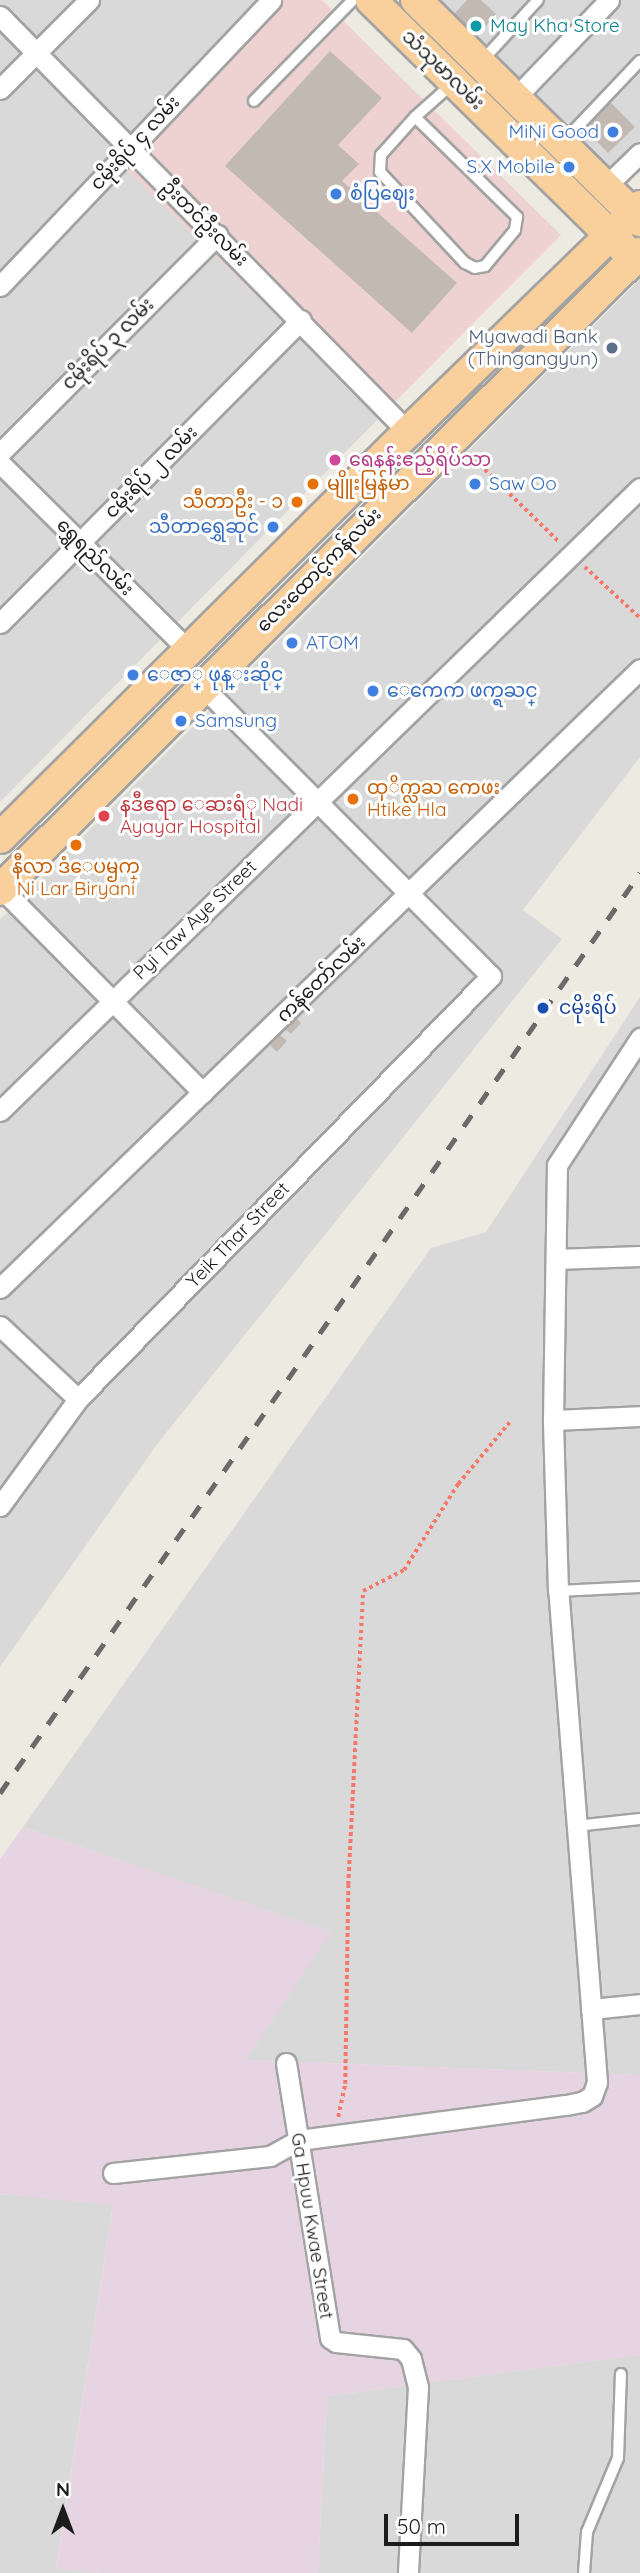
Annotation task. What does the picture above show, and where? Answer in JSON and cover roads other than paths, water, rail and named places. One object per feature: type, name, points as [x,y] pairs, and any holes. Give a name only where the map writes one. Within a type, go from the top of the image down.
[{"type":"main road","name":"သံသုမာလမ်း","points":[[371,0],[610,237],[638,258]]},
{"type":"main road","name":"သံသုမာလမ်း","points":[[429,4],[481,62],[637,214]]},
{"type":"main road","name":"လေးထောင့်ကန်လမ်း","points":[[0,838],[408,432],[637,214]]},
{"type":"main road","name":"လေးထောင့်ကန်လမ်း","points":[[1,889],[202,686],[638,258]]},
{"type":"main road","points":[[97,740],[123,765]]},
{"type":"street","points":[[0,89],[89,0]]},
{"type":"street","name":"ငမိုးရိပ် ၄ လမ်း","points":[[0,286],[271,0]]},
{"type":"street","points":[[517,96],[610,0]]},
{"type":"street","name":"ဦးတင်ဦးလမ်း","points":[[0,16],[408,432]]},
{"type":"street","points":[[606,186],[640,153]]},
{"type":"street","name":"ငမိုးရိပ် ၃ လမ်း","points":[[0,453],[217,235]]},
{"type":"street","name":"ငမိုးရိပ် ၂ လမ်း","points":[[0,624],[301,320]]},
{"type":"street","name":"ရွှေရည်လမ်း","points":[[0,463],[189,651]]},
{"type":"street","name":"Pyi Taw Aye Street","points":[[0,1111],[317,799],[640,488]]},
{"type":"street","name":"ကန်တော်လမ်း","points":[[0,1288],[640,669]]},
{"type":"street","points":[[202,686],[410,894]]},
{"type":"street","points":[[1,889],[202,1093]]},
{"type":"street","name":"Yeik Thar Street","points":[[0,1506],[78,1399],[491,976],[410,894]]},
{"type":"street","points":[[113,2173],[270,2156],[299,2140],[582,2102],[592,2095],[597,2082],[558,1591],[552,1420],[557,1165],[640,1038]]},
{"type":"street","points":[[556,1259],[640,1256]]},
{"type":"street","points":[[0,1326],[78,1399]]},
{"type":"street","points":[[552,1420],[640,1416]]},
{"type":"street","points":[[592,2009],[640,2004]]},
{"type":"street","name":"Ga Hpuu Kwae Street","points":[[286,2063],[330,2338],[336,2342],[404,2349],[418,2387],[408,2573]]},
{"type":"lane","points":[[254,102],[353,0]]},
{"type":"lane","points":[[481,62],[538,0]]},
{"type":"lane","points":[[563,142],[640,61]]},
{"type":"lane","points":[[415,117],[517,217],[515,230],[485,266],[475,268],[465,263],[380,172],[381,155],[415,117],[455,81]]},
{"type":"lane","points":[[558,1591],[640,1587]]},
{"type":"lane","points":[[575,1826],[640,1819]]},
{"type":"lane","points":[[584,2573],[587,2532],[618,2458],[621,2374]]},
{"type":"railway","points":[[0,1793],[640,873]]},
{"type":"place","name":"May Kha Store","points":[[476,26]]},
{"type":"place","name":"MiNi Good","points":[[613,132]]},
{"type":"place","name":"S.X Mobile","points":[[569,167]]},
{"type":"place","name":"စံပြဈေး","points":[[336,194]]},
{"type":"place","name":"Myawadi Bank (Thingangyun)","points":[[612,348]]},
{"type":"place","name":"ရွှေနန်းဧည့်ရိပ်သာ","points":[[335,460]]},
{"type":"place","name":"မျိူးမြန်မာ","points":[[313,484]]},
{"type":"place","name":"Saw Oo","points":[[475,484]]},
{"type":"place","name":"သီတာဦး - ၁","points":[[297,502]]},
{"type":"place","name":"သီတာရွှေဆိုင်","points":[[273,527]]},
{"type":"place","name":"ATOM","points":[[292,643]]},
{"type":"place","name":"ေဇာ္ ဖုန္းဆိုင္","points":[[133,675]]},
{"type":"place","name":"ေကေက ဖက္ရႀင္","points":[[373,691]]},
{"type":"place","name":"Samsung","points":[[181,721]]},
{"type":"place","name":"ထုိက္လႀ ကေဖး Htike Hla","points":[[353,799]]},
{"type":"place","name":"နဒီဧရာ ေဆးရံု Nadi Ayayar Hospital","points":[[104,816]]},
{"type":"place","name":"နီလာ ဒံေပၝက္ Ni Lar Biryani","points":[[76,845]]},
{"type":"place","name":"ငမိုးရိပ်","points":[[543,1008]]}]
